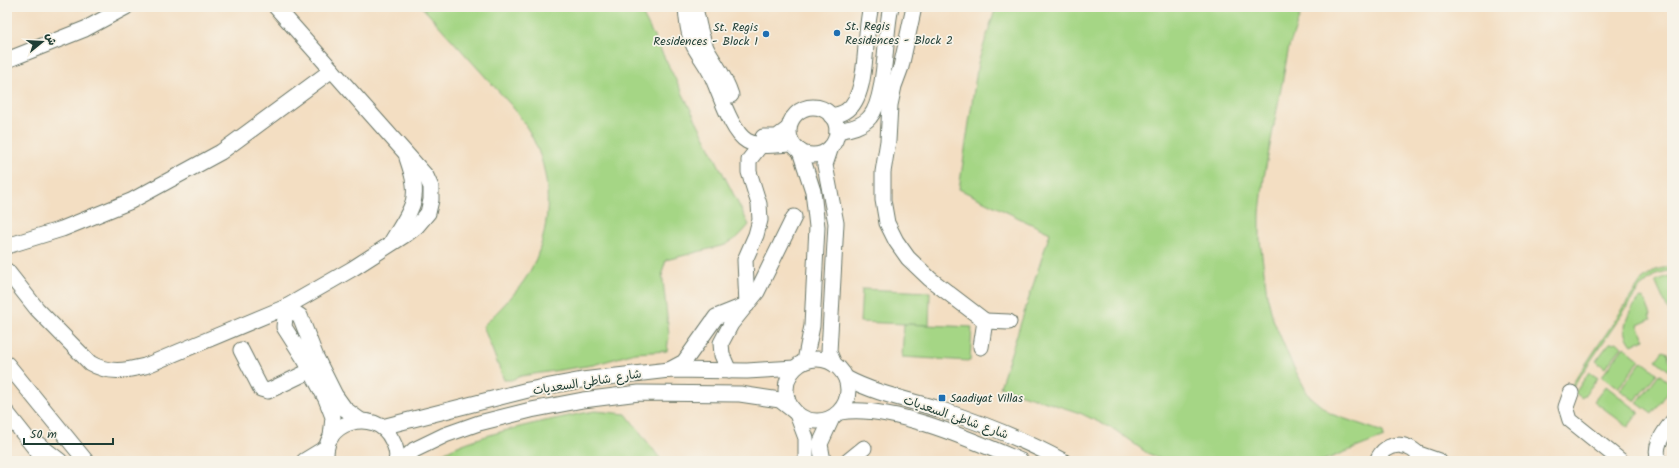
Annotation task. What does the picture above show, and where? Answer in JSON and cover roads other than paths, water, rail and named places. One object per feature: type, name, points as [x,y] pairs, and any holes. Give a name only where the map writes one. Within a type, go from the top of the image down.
[{"type":"street","points":[[7,60],[85,29],[126,7]]},
{"type":"street","points":[[7,271],[37,309],[90,363],[99,368],[112,372],[128,371],[145,366],[286,307],[352,269],[391,244],[407,215],[414,197],[413,175],[404,149],[276,7]]},
{"type":"street","points":[[686,7],[687,22],[694,45],[716,83],[733,125],[740,135],[747,141],[760,146],[796,148],[806,154],[820,154],[831,147]]},
{"type":"street","points":[[695,7],[699,30],[708,51],[722,72],[740,122],[750,131],[762,138],[777,137],[789,128]]},
{"type":"street","points":[[831,116],[846,111],[856,100],[858,95],[862,84],[871,7]]},
{"type":"street","points":[[836,131],[860,125],[870,117],[878,100],[885,57],[888,17],[891,7]]},
{"type":"street","points":[[914,7],[901,67],[894,86],[890,105],[883,172],[883,200],[887,223],[896,241],[908,258],[930,279],[985,321],[1009,322]]},
{"type":"street","points":[[7,246],[62,229],[131,201],[222,152],[332,70]]},
{"type":"street","points":[[806,461],[806,438],[786,394],[790,376],[800,365],[812,326],[817,227],[813,190],[796,148],[789,136],[789,128],[791,121],[796,114],[802,109],[810,107],[825,110],[835,123],[836,131],[834,142],[825,165],[836,223],[829,352],[834,364]]},
{"type":"street","points":[[747,305],[745,260],[756,235],[760,220],[758,204],[749,172],[749,160],[760,146]]},
{"type":"street","points":[[729,371],[722,355],[721,343],[732,324],[757,292],[794,216]]},
{"type":"street","points":[[669,370],[684,362],[716,317],[747,305]]},
{"type":"street","points":[[286,307],[284,327],[344,409],[360,420]]},
{"type":"street","points":[[981,347],[985,321]]},
{"type":"street","points":[[241,350],[262,389],[268,391],[315,368]]},
{"type":"street","points":[[800,365],[815,359],[825,360],[834,364],[842,371],[846,378],[848,394],[844,407],[836,415],[820,444],[822,461]]},
{"type":"street","points":[[7,364],[86,461]]},
{"type":"street","name":"شارع شاطئ السعديات","points":[[382,427],[528,390],[582,380],[669,370],[729,371],[800,365]]},
{"type":"street","points":[[315,368],[333,417],[328,448]]},
{"type":"street","name":"شارع شاطئ السعديات","points":[[846,378],[864,387],[942,410],[990,427],[1063,461]]},
{"type":"street","name":"شارع شاطئ السعديات","points":[[402,461],[414,450],[436,438],[479,423],[531,410],[583,400],[639,393],[740,394],[780,400],[795,413]]},
{"type":"street","points":[[1571,393],[1566,408],[1570,420],[1621,461]]},
{"type":"street","name":"شارع شاطئ السعديات","points":[[836,415],[867,410],[897,416],[961,437],[1020,461]]},
{"type":"street","points":[[7,413],[45,461]]},
{"type":"street","points":[[795,413],[810,421],[823,421],[836,415]]},
{"type":"street","points":[[304,461],[328,448],[338,428],[348,422],[360,420],[372,422],[382,427],[390,436],[395,446],[396,461]]},
{"type":"street","points":[[1659,461],[1657,449],[1659,440],[1672,422]]},
{"type":"street","points":[[26,436],[39,444],[60,461]]},
{"type":"street","points":[[1376,460],[1384,451],[1398,445],[1413,449],[1421,457],[1439,461]]},
{"type":"street","points":[[848,461],[864,448]]},
{"type":"place","name":"St. Regis Residences - Block 2","points":[[837,33]]},
{"type":"place","name":"St. Regis Residences - Block 1","points":[[766,34]]},
{"type":"place","name":"Saadiyat Villas","points":[[942,398]]}]
